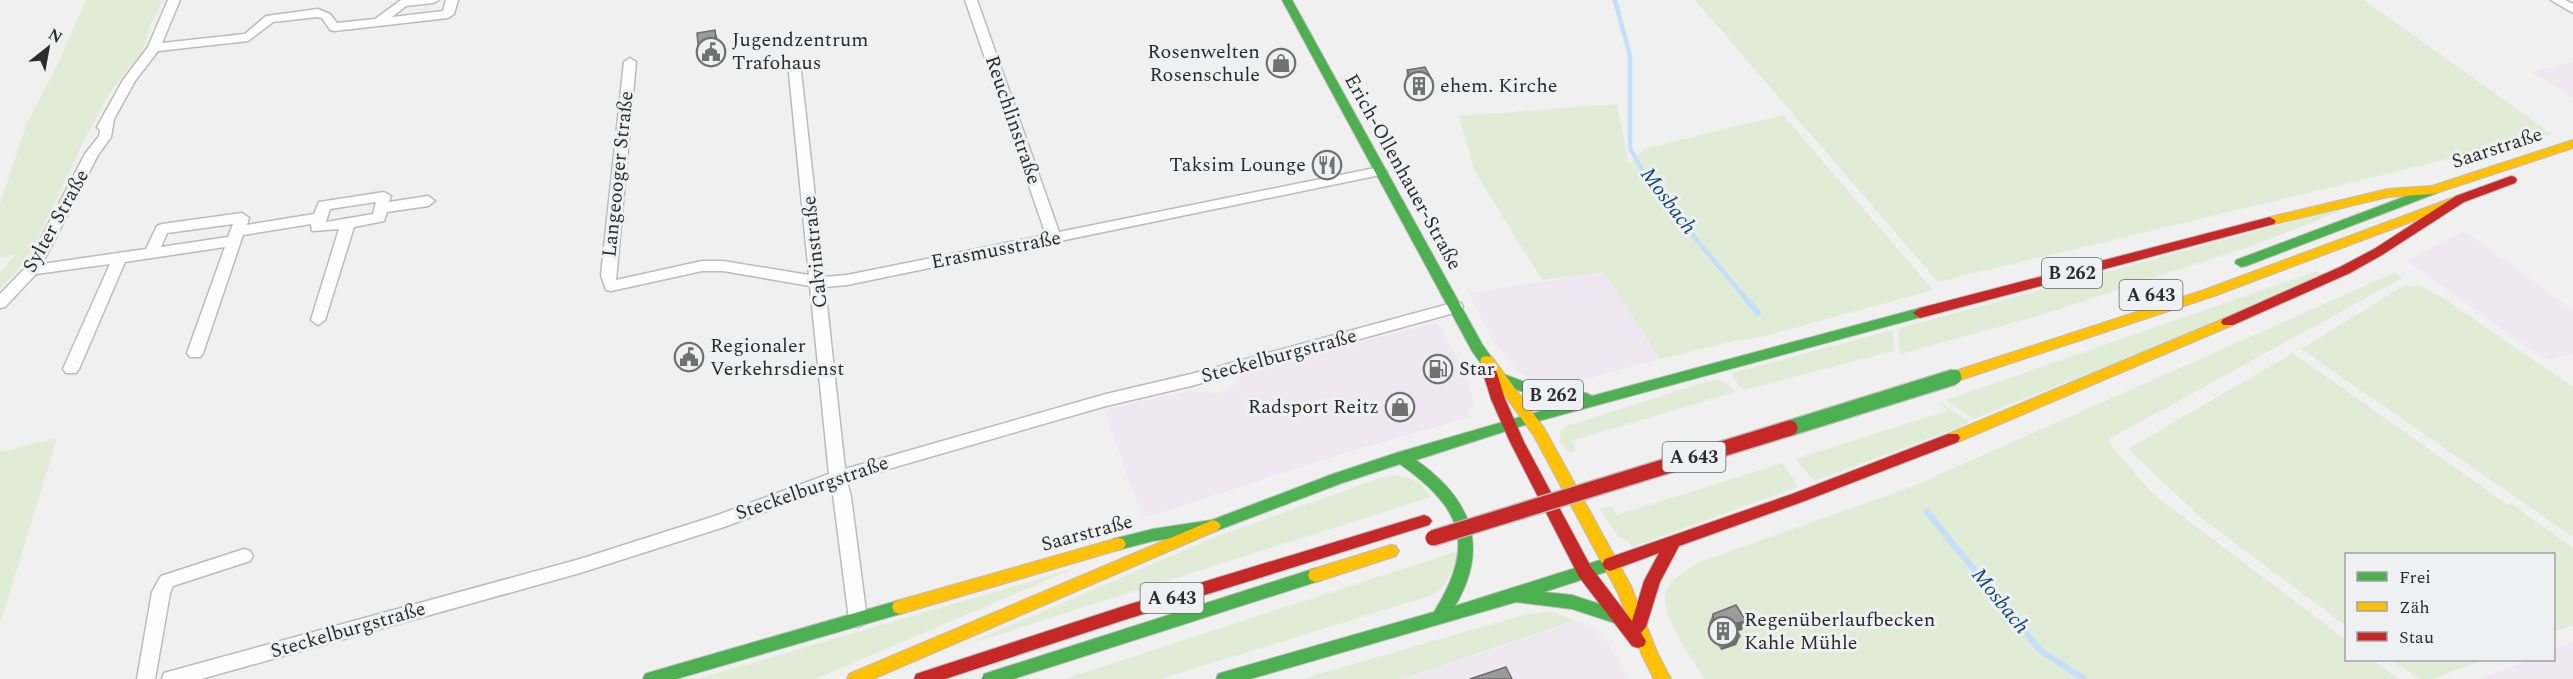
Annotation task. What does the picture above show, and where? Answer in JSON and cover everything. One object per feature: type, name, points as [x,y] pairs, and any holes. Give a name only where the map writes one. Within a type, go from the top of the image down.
[{"type":"main road","name":"Erich-Ollenhauer-Straße","points":[[1287,0],[1486,362],[1531,418],[1625,591],[1650,655],[1663,679]]},
{"type":"main road","name":"Saarstraße","points":[[2433,190],[2573,144]]},
{"type":"main road","name":"Saarstraße","points":[[2552,166],[2573,158]]},
{"type":"main road","name":"Saarstraße","points":[[2460,199],[2519,177]]},
{"type":"main road","name":"B 262","points":[[2225,270],[2357,217],[2433,190]]},
{"type":"main road","name":"B 262","points":[[1531,418],[2317,208],[2388,193],[2433,190]]},
{"type":"main road","name":"A 643","points":[[1428,540],[2101,331],[2308,259],[2460,199]]},
{"type":"main road","points":[[1224,679],[1440,618],[1610,564],[1808,495],[1979,429],[2273,302],[2378,252],[2460,199]]},
{"type":"main road","name":"Erich-Ollenhauer-Straße","points":[[1486,362],[1509,425],[1585,572],[1650,655]]},
{"type":"main road","name":"B 262","points":[[1498,377],[1537,392],[1562,397],[1587,399],[1612,396]]},
{"type":"main road","name":"Saarstraße","points":[[651,679],[1111,546],[1213,526],[1265,504],[1401,457],[1531,418]]},
{"type":"main road","points":[[1401,457],[1422,469],[1440,485],[1457,507],[1467,533],[1466,574],[1456,597],[1440,618]]},
{"type":"main road","points":[[1525,490],[1581,472]]},
{"type":"main road","name":"A 643","points":[[922,679],[1113,616],[1469,507]]},
{"type":"main road","points":[[855,679],[1213,526]]},
{"type":"main road","points":[[1638,627],[1652,581],[1673,543]]},
{"type":"main road","name":"A 643","points":[[990,679],[1400,549]]},
{"type":"main road","points":[[1510,597],[1572,603],[1618,617]]},
{"type":"street","name":"Sylter Straße","points":[[0,303],[32,270],[92,154],[105,137],[108,120],[129,80],[154,48],[174,0]]},
{"type":"street","points":[[377,22],[403,3],[433,0]]},
{"type":"street","points":[[154,48],[248,37],[270,19],[318,14],[326,16],[334,27],[448,14],[452,0]]},
{"type":"street","name":"Reuchlinstraße","points":[[971,0],[1054,239]]},
{"type":"street","points":[[2557,0],[2573,9]]},
{"type":"street","name":"Langeooger Straße","points":[[611,286],[608,275],[630,62]]},
{"type":"street","name":"Calvinstraße","points":[[794,63],[838,478],[843,497],[858,619]]},
{"type":"street","name":"Erasmusstraße","points":[[611,286],[702,266],[723,266],[818,282],[847,280],[1380,171]]},
{"type":"street","points":[[384,196],[381,208],[379,218],[317,228],[324,205],[384,196]]},
{"type":"street","points":[[381,208],[428,201]]},
{"type":"street","points":[[151,253],[162,229],[242,218],[195,353]]},
{"type":"street","points":[[32,270],[151,253],[320,218]]},
{"type":"street","points":[[318,320],[348,223]]},
{"type":"street","points":[[71,369],[120,257]]},
{"type":"street","name":"Sylter Straße","points":[[0,296],[17,285]]},
{"type":"street","name":"Steckelburgstraße","points":[[171,679],[580,566],[717,522],[865,468],[1106,400],[1191,380],[1456,307]]},
{"type":"street","points":[[146,679],[161,592],[167,581],[244,556]]},
{"type":"shaded area","points":[[2573,62],[2573,98],[2532,72]]},
{"type":"shaded area","points":[[2464,231],[2573,310],[2573,354],[2550,360],[2540,356],[2407,261]]},
{"type":"shaded area","points":[[1604,272],[1660,359],[1563,385],[1547,386],[1517,371],[1493,340],[1469,293]]},
{"type":"shaded area","points":[[1437,323],[1466,374],[1473,406],[1466,418],[1361,448],[1143,518],[1104,410],[1188,391],[1219,393],[1236,384],[1247,369]]},
{"type":"shaded area","points":[[1576,620],[1594,629],[1609,645],[1629,679],[1402,679]]},
{"type":"shaded area","points":[[2573,641],[2573,679],[2480,679],[2525,661],[2555,661],[2555,649]]},
{"type":"green space","points":[[86,0],[164,0],[150,25],[143,51],[110,92],[36,242],[16,272],[0,288],[0,273],[15,255],[0,258],[0,203],[26,125],[59,61]]},
{"type":"green space","points":[[1695,0],[2364,0],[2552,134],[1938,282]]},
{"type":"green space","points":[[1617,104],[1629,164],[1644,149],[1783,115],[1933,290],[1761,337],[1728,342],[1660,359],[1604,272],[1542,280],[1474,170],[1459,116]]},
{"type":"green space","points":[[2339,209],[2341,211],[2254,245],[2038,316],[1900,354],[1898,337],[1900,328]]},
{"type":"green space","points":[[2317,271],[2322,274],[2210,325],[1974,419],[1946,400]]},
{"type":"green space","points":[[2394,273],[2402,278],[2109,439],[2113,448],[2153,494],[2345,639],[2345,661],[2374,661],[2399,679],[1705,679],[1685,648],[1667,611],[1666,591],[1675,579],[1697,563],[1911,487]]},
{"type":"green space","points":[[2405,285],[2421,287],[2440,296],[2573,387],[2573,537],[2301,349]]},
{"type":"green space","points":[[1893,330],[1894,351],[1743,390],[1734,380],[1732,373]]},
{"type":"green space","points":[[2293,353],[2508,505],[2512,504],[2573,548],[2573,625],[2555,632],[2555,553],[2345,553],[2345,625],[2200,517],[2128,449]]},
{"type":"green space","points":[[1715,379],[1727,383],[1735,392],[1571,441],[1577,451],[1569,453],[1560,440],[1561,431],[1567,426]]},
{"type":"green space","points":[[1940,402],[1970,423],[1815,481],[1795,459],[1947,411]]},
{"type":"green space","points":[[57,438],[0,625],[0,452]]},
{"type":"green space","points":[[1783,463],[1798,487],[1632,547],[1628,541],[1618,537],[1600,509],[1611,506],[1617,515]]},
{"type":"green space","points":[[1395,475],[1407,477],[1416,482],[1431,497],[965,645],[1218,536],[1380,478]]},
{"type":"green space","points":[[1461,550],[1443,587],[1419,600],[1161,679],[1064,679]]},
{"type":"green space","points":[[1076,568],[815,679],[697,679]]},
{"type":"green space","points":[[1551,612],[1576,620],[1401,679],[1302,679],[1520,616]]},
{"type":"green space","points":[[2393,661],[2480,661],[2432,679],[2419,679]]},
{"type":"building","points":[[715,30],[717,51],[699,54],[697,33]]},
{"type":"building","points":[[1425,67],[1433,82],[1415,85],[1407,70]]},
{"type":"building","points":[[1736,605],[1746,621],[1733,624],[1740,636],[1725,641],[1714,623],[1713,614]]},
{"type":"building","points":[[1506,667],[1512,679],[1470,679]]},
{"type":"waterway","name":"Mosbach","points":[[1615,0],[1630,56],[1630,148],[1652,187],[1748,301]]},
{"type":"waterway","name":"Mosbach","points":[[1747,300],[1758,313]]},
{"type":"waterway","name":"Mosbach","points":[[1927,512],[2040,650],[2084,679]]},
{"type":"traffic: fast","points":[[1287,0],[1477,347],[1487,361]]},
{"type":"traffic: fast","points":[[2241,263],[2433,190]]},
{"type":"traffic: fast","points":[[1531,418],[1920,313]]},
{"type":"traffic: fast","points":[[1498,377],[1537,392],[1586,398]]},
{"type":"traffic: fast","points":[[1790,428],[1954,377]]},
{"type":"traffic: fast","points":[[1118,544],[1153,535],[1213,526],[1338,478],[1531,418]]},
{"type":"traffic: fast","points":[[1401,457],[1443,491],[1456,509],[1464,528],[1467,548],[1463,570],[1454,593],[1439,618]]},
{"type":"traffic: fast","points":[[1224,679],[1510,597],[1610,564]]},
{"type":"traffic: fast","points":[[990,679],[1316,575]]},
{"type":"traffic: fast","points":[[1522,597],[1572,602],[1618,617]]},
{"type":"traffic: fast","points":[[651,679],[900,607]]},
{"type":"traffic: slow","points":[[2270,221],[2388,193],[2433,190],[2573,144]]},
{"type":"traffic: slow","points":[[1954,377],[2209,293],[2460,199]]},
{"type":"traffic: slow","points":[[1953,438],[2228,322]]},
{"type":"traffic: slow","points":[[1487,361],[1539,432],[1625,591],[1650,655],[1663,679]]},
{"type":"traffic: slow","points":[[855,679],[1213,526]]},
{"type":"traffic: slow","points":[[900,607],[1118,544]]},
{"type":"traffic: slow","points":[[1316,575],[1391,551]]},
{"type":"traffic: jam","points":[[2228,322],[2345,270],[2378,252],[2460,199],[2511,180]]},
{"type":"traffic: jam","points":[[1920,313],[2270,221]]},
{"type":"traffic: jam","points":[[1490,373],[1498,399],[1517,442],[1585,572],[1638,641]]},
{"type":"traffic: jam","points":[[1433,538],[1790,428]]},
{"type":"traffic: jam","points":[[1610,564],[1797,498],[1953,438]]},
{"type":"traffic: jam","points":[[922,679],[1124,613],[1424,521]]},
{"type":"traffic: jam","points":[[1638,627],[1652,581],[1673,543]]},
{"type":"place","name":"Jugendzentrum Trafohaus","points":[[711,52]]},
{"type":"place","name":"Rosenwelten Rosenschule","points":[[1281,63]]},
{"type":"place","name":"ehem. Kirche","points":[[1419,86]]},
{"type":"place","name":"Taksim Lounge","points":[[1327,165]]},
{"type":"place","name":"Regionaler Verkehrsdienst","points":[[689,357]]},
{"type":"place","name":"Star","points":[[1438,369]]},
{"type":"place","name":"Radsport Reitz","points":[[1400,407]]},
{"type":"place","name":"Regenüberlaufbecken Kahle Mühle","points":[[1723,631]]}]
